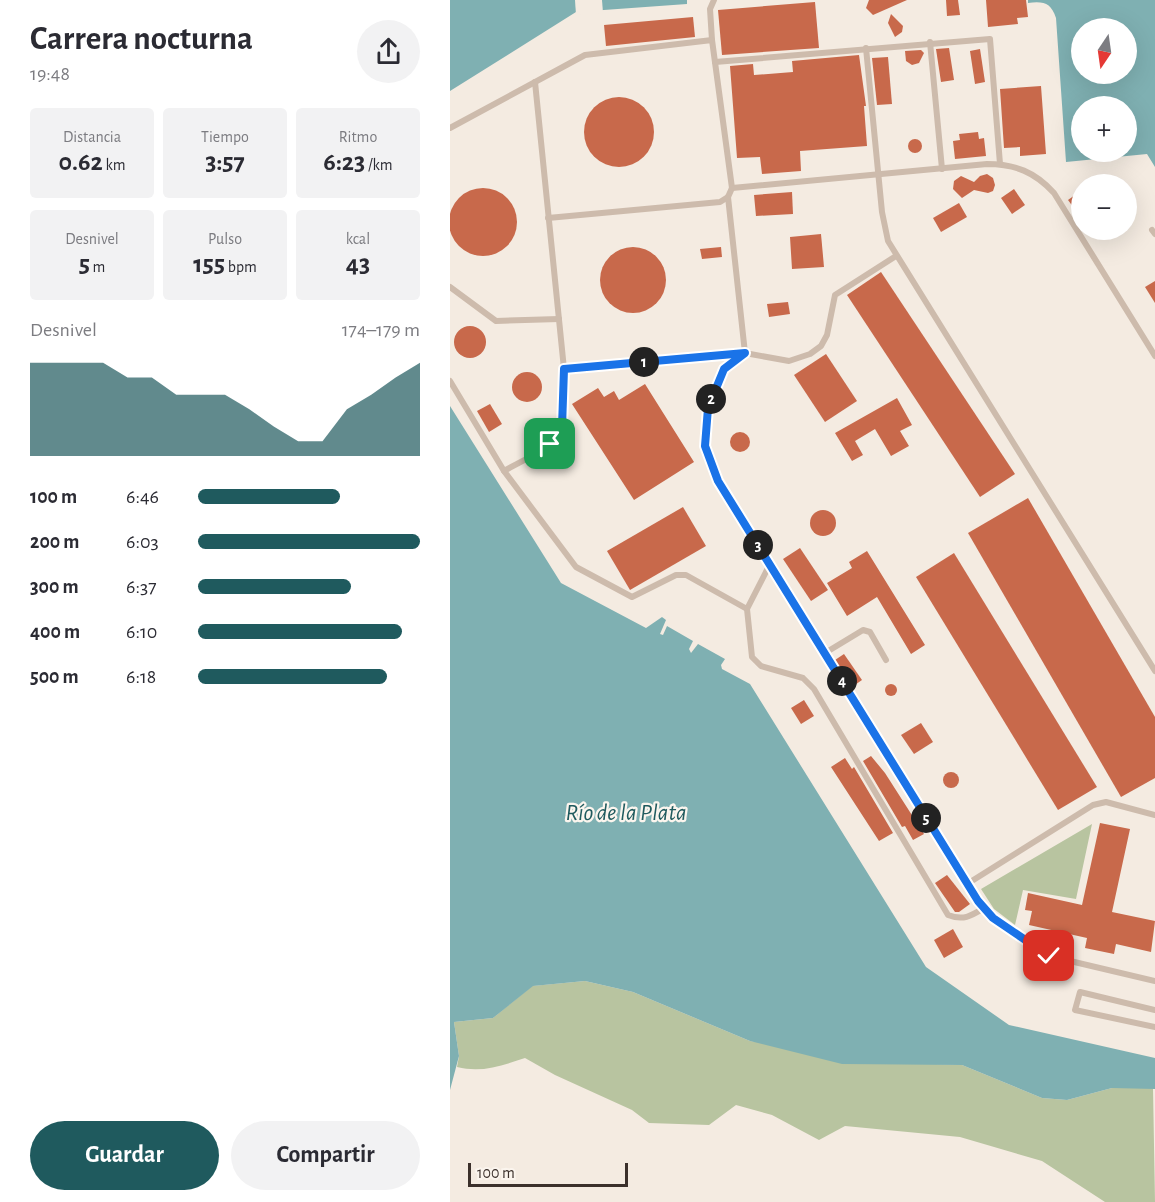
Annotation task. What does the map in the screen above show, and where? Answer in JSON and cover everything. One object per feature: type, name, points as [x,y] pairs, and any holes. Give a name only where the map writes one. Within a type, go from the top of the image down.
[{"type":"lane","points":[[714,0],[710,9],[712,40],[732,188],[728,197],[745,353]]},
{"type":"lane","points":[[715,62],[986,37],[992,42],[1000,164]]},
{"type":"lane","points":[[450,128],[585,55],[712,40]]},
{"type":"lane","points":[[930,42],[942,169]]},
{"type":"lane","points":[[866,48],[878,174],[888,241],[1155,671]]},
{"type":"lane","points":[[504,471],[559,436],[562,427],[564,369],[535,82]]},
{"type":"lane","points":[[732,188],[1000,164],[1019,167],[1038,178],[1054,193],[1155,356]]},
{"type":"lane","points":[[549,218],[720,202],[728,197]]},
{"type":"lane","points":[[564,369],[745,353],[789,361],[810,354],[821,346],[827,335],[835,295],[896,256]]},
{"type":"lane","points":[[450,287],[496,321],[558,319]]},
{"type":"lane","points":[[745,353],[724,369],[708,408],[705,446],[718,481],[967,884],[984,908],[1010,930],[1049,956],[1155,981]]},
{"type":"lane","points":[[450,381],[504,471],[576,567],[632,597],[676,575],[686,575],[747,609]]},
{"type":"lane","points":[[770,564],[747,609],[752,657],[761,666],[803,678],[814,689],[948,915],[958,919],[970,917],[984,908]]},
{"type":"lane","points":[[825,653],[863,630],[870,632],[886,660]]},
{"type":"lane","points":[[967,884],[1093,805],[1106,802],[1155,815]]},
{"type":"lane","points":[[1155,1010],[1080,992],[1075,1010],[1155,1027]]},
{"type":"green space","points":[[1092,824],[1076,899],[1023,890],[1015,925],[994,909],[981,889]]},
{"type":"green space","points":[[585,981],[633,992],[750,1041],[909,1063],[962,1065],[1042,1098],[1067,1100],[1112,1088],[1153,1088],[1155,1202],[1105,1202],[1042,1161],[960,1137],[845,1126],[819,1140],[772,1115],[736,1105],[709,1125],[649,1123],[632,1110],[555,1075],[525,1058],[483,1069],[457,1067],[459,1056],[454,1022],[493,1018],[532,986]]},
{"type":"water","points":[[450,0],[687,0],[687,4],[576,12],[450,91]]},
{"type":"water","points":[[1028,0],[1155,0],[1155,167],[1147,154],[1137,155],[1137,96],[1071,96],[1071,162],[1066,162],[1056,18],[1049,6],[1038,2],[1028,3]]},
{"type":"water","name":"Río de la Plata","points":[[450,406],[561,583],[646,628],[662,617],[666,620],[660,634],[663,635],[667,626],[693,641],[689,649],[691,653],[698,644],[725,659],[721,665],[722,669],[750,684],[926,967],[1009,1025],[1155,1058],[1155,1089],[1112,1088],[1067,1100],[1042,1098],[962,1065],[842,1064],[750,1041],[633,992],[585,981],[533,986],[493,1018],[454,1022],[459,1056],[450,1090]]},
{"type":"pier","points":[[575,0],[602,0],[603,13],[576,15]]},
{"type":"building","points":[[869,0],[907,0],[873,15],[866,8]]},
{"type":"building","points":[[946,0],[958,0],[960,15],[947,16]]},
{"type":"building","points":[[986,0],[1026,0],[1028,17],[1017,18],[1018,24],[988,27]]},
{"type":"building","points":[[815,2],[819,48],[722,55],[718,10]]},
{"type":"building","points":[[891,14],[903,26],[902,32],[895,37],[888,23]]},
{"type":"building","points":[[693,17],[695,37],[606,46],[604,25]]},
{"type":"building","points":[[949,48],[954,80],[941,82],[936,49]]},
{"type":"building","points":[[980,49],[985,82],[975,84],[970,51]]},
{"type":"building","points":[[921,50],[924,53],[919,63],[912,65],[906,61],[905,51]]},
{"type":"building","points":[[859,55],[866,106],[864,106],[867,146],[800,151],[801,171],[762,174],[760,157],[737,158],[730,66],[753,64],[754,75],[793,72],[792,61]]},
{"type":"building","points":[[888,57],[892,104],[877,105],[872,58]]},
{"type":"building","points":[[1041,86],[1046,154],[1020,156],[1020,147],[1004,148],[1000,89]]},
{"type":"building","points":[[619,97],[638,103],[648,113],[654,132],[648,151],[638,161],[619,167],[600,161],[590,151],[584,132],[590,113],[600,103]]},
{"type":"building","points":[[978,132],[979,139],[984,138],[986,156],[955,159],[953,141],[960,140],[959,134]]},
{"type":"building","points":[[915,139],[920,141],[922,146],[920,151],[915,153],[910,151],[908,146],[910,141]]},
{"type":"building","points":[[987,174],[993,178],[995,185],[993,191],[988,193],[974,190],[962,198],[953,189],[954,181],[961,176],[974,182],[980,176]]},
{"type":"building","points":[[476,188],[496,190],[507,198],[517,215],[515,235],[507,246],[490,256],[470,254],[459,246],[450,232],[451,209],[459,198]]},
{"type":"building","points":[[1014,189],[1025,205],[1012,214],[1001,198]]},
{"type":"building","points":[[792,192],[793,214],[756,216],[754,195]]},
{"type":"building","points":[[959,203],[967,217],[941,232],[933,218]]},
{"type":"building","points":[[821,234],[824,267],[792,269],[790,237]]},
{"type":"building","points":[[633,247],[646,249],[661,262],[666,280],[664,293],[651,308],[633,313],[620,311],[605,298],[600,280],[602,267],[615,252]]},
{"type":"building","points":[[721,247],[722,257],[702,259],[700,249]]},
{"type":"building","points":[[881,272],[1015,474],[980,497],[847,295]]},
{"type":"building","points":[[1155,281],[1155,303],[1145,287]]},
{"type":"building","points":[[788,302],[790,314],[769,317],[767,304]]},
{"type":"building","points":[[470,326],[481,331],[486,342],[481,353],[470,358],[459,353],[454,342],[459,331]]},
{"type":"building","points":[[826,354],[857,401],[825,422],[794,375]]},
{"type":"building","points":[[527,372],[538,376],[542,387],[538,398],[527,402],[516,398],[512,387],[516,376]]},
{"type":"building","points":[[645,384],[694,462],[634,500],[572,404],[598,388],[604,397],[614,391],[619,400]]},
{"type":"building","points":[[897,398],[912,425],[900,431],[909,446],[891,456],[875,429],[855,441],[863,455],[852,461],[835,433]]},
{"type":"building","points":[[490,404],[502,424],[489,432],[477,411]]},
{"type":"building","points":[[740,432],[747,435],[750,442],[747,449],[740,452],[733,449],[730,442],[733,435]]},
{"type":"building","points":[[1028,498],[1155,717],[1155,778],[1121,797],[968,533]]},
{"type":"building","points":[[683,507],[706,546],[630,590],[607,551]]},
{"type":"building","points":[[823,510],[832,514],[836,523],[832,532],[823,536],[814,532],[810,523],[814,514]]},
{"type":"building","points":[[800,548],[828,590],[811,601],[783,559]]},
{"type":"building","points":[[867,551],[925,645],[911,654],[877,597],[847,616],[827,583],[852,568],[849,562]]},
{"type":"building","points":[[954,553],[1097,787],[1058,810],[916,577]]},
{"type":"building","points":[[844,654],[862,680],[852,687],[835,660]]},
{"type":"building","points":[[893,684],[897,690],[893,696],[889,696],[885,688]]},
{"type":"building","points":[[804,700],[814,716],[801,724],[791,708]]},
{"type":"building","points":[[921,723],[933,742],[914,754],[901,735]]},
{"type":"building","points":[[871,756],[885,773],[924,834],[913,840],[905,826],[902,827],[863,761]]},
{"type":"building","points":[[845,758],[852,769],[854,767],[893,833],[879,841],[831,767]]},
{"type":"building","points":[[951,772],[959,780],[951,788],[943,780]]},
{"type":"building","points":[[1100,823],[1130,829],[1112,912],[1155,921],[1151,952],[1116,944],[1114,954],[1085,948],[1087,938],[1029,925],[1032,911],[1025,910],[1028,893],[1082,905]]},
{"type":"building","points":[[947,875],[970,904],[959,912],[955,912],[935,883]]},
{"type":"building","points":[[953,929],[963,947],[944,958],[934,940]]},
{"type":"route","points":[[550,444],[559,436],[562,427],[564,369],[745,353],[724,369],[708,408],[705,446],[718,481],[978,901],[993,918],[1035,949],[1049,956]]}]
